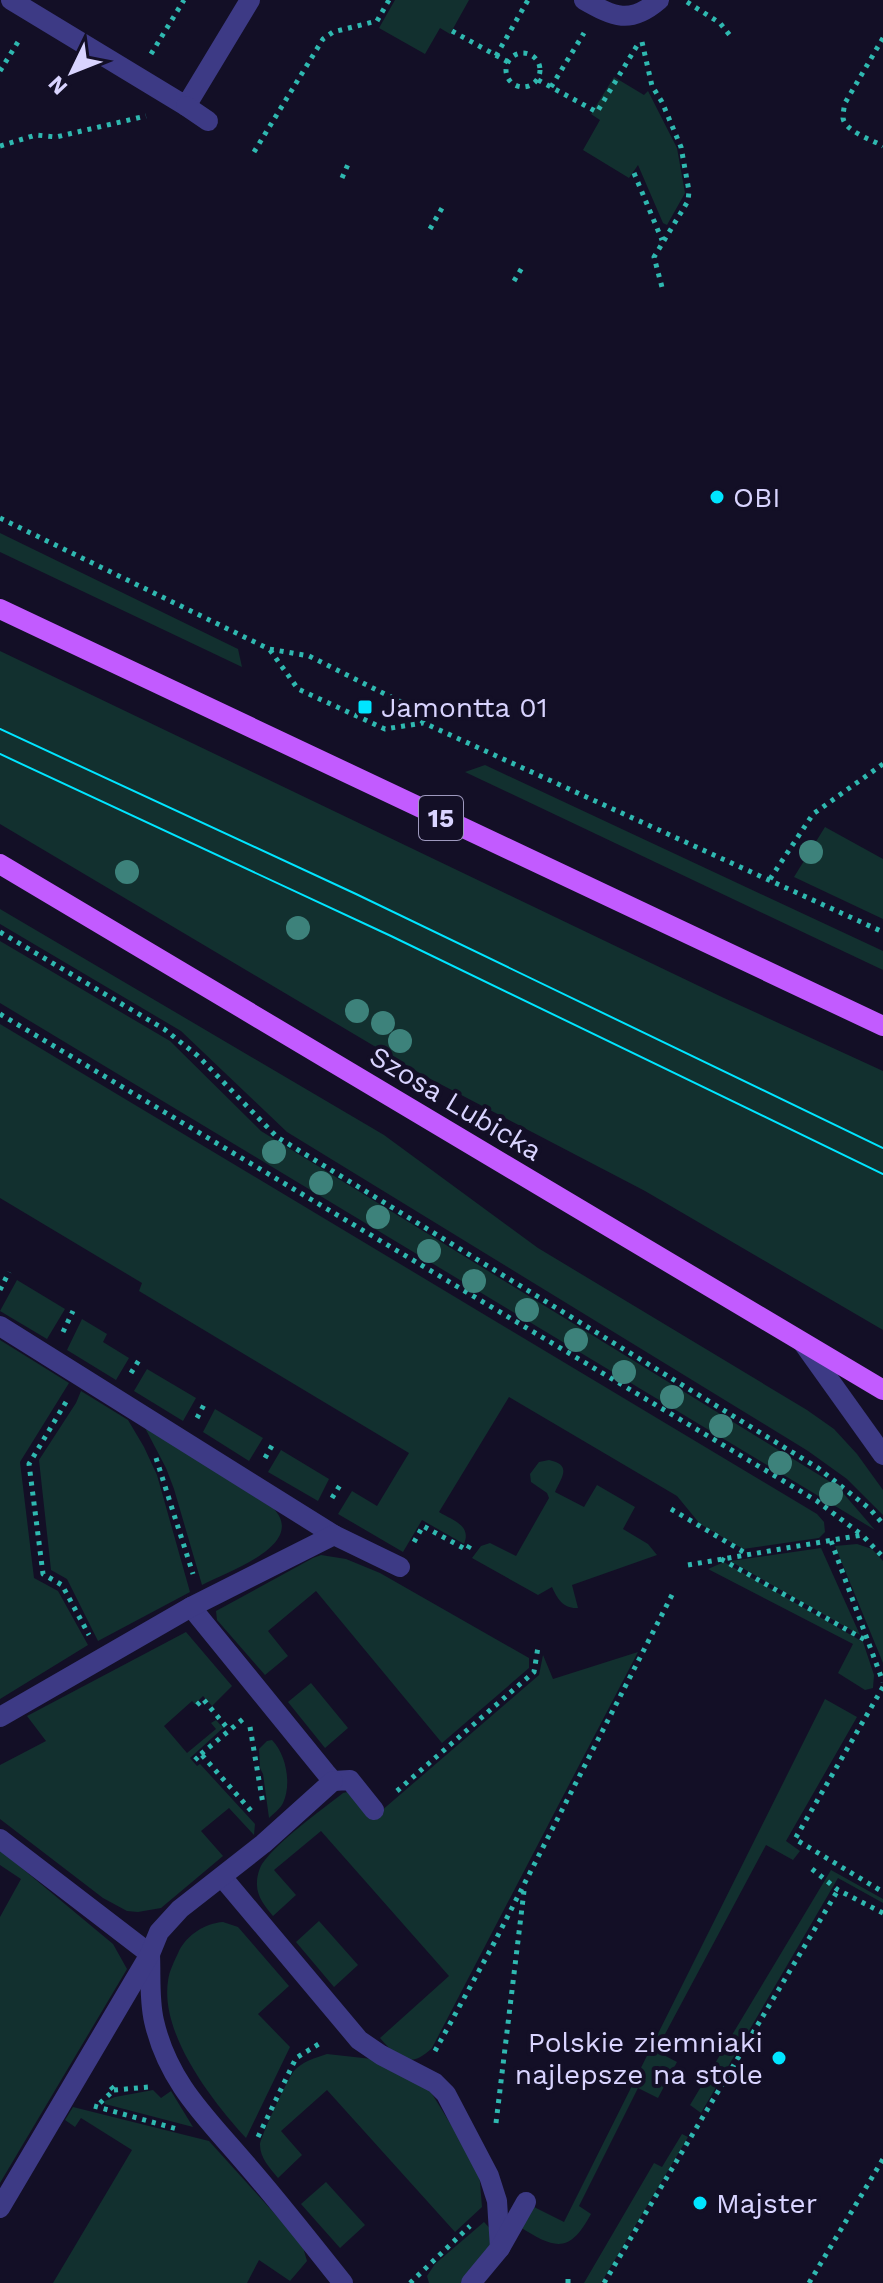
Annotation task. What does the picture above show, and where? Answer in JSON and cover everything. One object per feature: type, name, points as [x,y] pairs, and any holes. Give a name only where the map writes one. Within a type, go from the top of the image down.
[{"type":"main road","name":"15","points":[[0,609],[883,1026]]},
{"type":"main road","name":"Szosa Lubicka","points":[[0,864],[883,1390]]},
{"type":"street","points":[[11,0],[208,121]]},
{"type":"street","points":[[186,106],[250,0]]},
{"type":"street","points":[[592,4],[607,14],[622,17],[649,9],[659,0]]},
{"type":"street","points":[[0,1326],[334,1535],[400,1567]]},
{"type":"street","points":[[803,1343],[883,1455]]},
{"type":"street","points":[[0,1717],[196,1604],[334,1535]]},
{"type":"street","points":[[196,1604],[333,1781]]},
{"type":"street","points":[[0,2208],[150,1954],[159,1932],[180,1909],[222,1877],[265,1836],[333,1781],[350,1780],[374,1810]]},
{"type":"street","points":[[0,1839],[150,1954]]},
{"type":"street","points":[[222,1877],[359,2040],[435,2083],[446,2094],[489,2176],[497,2201],[500,2248]]},
{"type":"street","points":[[150,1954],[150,1997],[155,2024],[186,2095],[246,2163],[343,2283]]},
{"type":"street","points":[[471,2283],[500,2248],[526,2202]]},
{"type":"path","points":[[137,76],[184,0]]},
{"type":"path","points":[[254,152],[323,39],[333,32],[377,21],[389,0]]},
{"type":"path","points":[[496,56],[528,0]]},
{"type":"path","points":[[684,0],[720,23],[732,38]]},
{"type":"path","points":[[551,87],[592,4]]},
{"type":"path","points":[[0,71],[34,16]]},
{"type":"path","points":[[452,31],[508,62]]},
{"type":"path","points":[[538,80],[597,112],[641,38],[652,86],[681,147],[689,191],[688,201],[654,257],[663,291]]},
{"type":"path","points":[[883,38],[845,103],[843,121],[883,146]]},
{"type":"path","points":[[518,54],[532,55],[541,66],[538,80],[528,88],[515,86],[506,76],[508,62],[518,54]]},
{"type":"path","points":[[0,146],[36,135],[56,137],[186,106]]},
{"type":"path","points":[[342,178],[349,162]]},
{"type":"path","points":[[634,173],[663,241]]},
{"type":"path","points":[[430,229],[442,208]]},
{"type":"path","points":[[514,281],[523,266]]},
{"type":"path","points":[[0,518],[269,649],[309,656],[401,702],[424,723],[883,932]]},
{"type":"path","points":[[269,649],[298,689],[385,729],[424,723]]},
{"type":"path","points":[[770,879],[813,814],[883,764]]},
{"type":"path","points":[[0,932],[164,1029],[198,1056],[277,1137],[818,1468],[870,1509],[883,1524]]},
{"type":"path","points":[[0,1014],[817,1501],[862,1535],[883,1557]]},
{"type":"path","points":[[0,1290],[9,1272]]},
{"type":"path","points":[[81,1377],[29,1464],[43,1574],[62,1585],[102,1657]]},
{"type":"path","points":[[156,1457],[196,1604]]},
{"type":"path","points":[[671,1509],[748,1554]]},
{"type":"path","points":[[400,1567],[423,1526],[467,1550],[470,1545]]},
{"type":"path","points":[[688,1565],[862,1535]]},
{"type":"path","points":[[831,1541],[883,1684],[795,1839],[883,1892]]},
{"type":"path","points":[[721,1559],[867,1641]]},
{"type":"path","points":[[421,2076],[524,1884],[674,1591]]},
{"type":"path","points":[[374,1810],[534,1672],[538,1647]]},
{"type":"path","points":[[197,1705],[203,1699],[229,1730]]},
{"type":"path","points":[[211,1720],[216,1714]]},
{"type":"path","points":[[195,1760],[248,1714],[265,1836]]},
{"type":"path","points":[[201,1754],[265,1836]]},
{"type":"path","points":[[812,1869],[838,1890],[883,1913]]},
{"type":"path","points":[[489,2176],[524,1884]]},
{"type":"path","points":[[604,2283],[838,1890]]},
{"type":"path","points":[[246,2163],[296,2058],[347,2026]]},
{"type":"path","points":[[66,2098],[227,2143]]},
{"type":"path","points":[[809,2283],[883,2159]]},
{"type":"path","points":[[410,2283],[497,2201]]},
{"type":"green space","points":[[395,0],[469,0],[450,34],[440,28],[425,54],[379,28]]},
{"type":"green space","points":[[614,77],[644,95],[648,91],[677,148],[685,193],[667,225],[663,223],[638,165],[629,178],[583,150],[600,120],[591,114]]},
{"type":"green space","points":[[0,533],[238,649],[242,667],[0,552]]},
{"type":"green space","points":[[0,651],[883,1071],[883,1330],[645,1191],[423,1075],[0,824]]},
{"type":"green space","points":[[485,765],[883,951],[883,970],[465,772]]},
{"type":"green space","points":[[825,827],[883,859],[883,919],[794,877]]},
{"type":"green space","points":[[0,909],[384,1135],[538,1248],[807,1410],[834,1429],[857,1454],[883,1490],[883,1515],[847,1479],[808,1451],[287,1132],[181,1031],[0,924]]},
{"type":"green space","points":[[0,941],[170,1041],[261,1131],[837,1486],[875,1530],[0,1003]]},
{"type":"green space","points":[[0,1024],[817,1514],[824,1522],[825,1532],[819,1538],[743,1549],[700,1524],[677,1496],[509,1397],[439,1512],[463,1528],[466,1537],[464,1544],[422,1520],[403,1552],[338,1514],[352,1491],[377,1506],[409,1453],[139,1291],[142,1283],[0,1198]]},
{"type":"green space","points":[[17,1280],[65,1309],[47,1339],[0,1311]]},
{"type":"green space","points":[[82,1319],[107,1334],[103,1342],[129,1358],[116,1380],[67,1350]]},
{"type":"green space","points":[[0,1340],[69,1383],[20,1462],[34,1578],[58,1591],[88,1645],[0,1699]]},
{"type":"green space","points":[[147,1369],[196,1398],[183,1421],[134,1391]]},
{"type":"green space","points":[[81,1391],[128,1420],[144,1447],[157,1475],[190,1592],[98,1641],[67,1579],[51,1570],[39,1460]]},
{"type":"green space","points":[[215,1409],[263,1438],[249,1461],[203,1432]]},
{"type":"green space","points":[[144,1426],[274,1509],[281,1522],[280,1534],[272,1545],[260,1556],[202,1585],[174,1489]]},
{"type":"green space","points":[[281,1450],[329,1479],[318,1501],[268,1472]]},
{"type":"green space","points":[[549,1460],[563,1469],[555,1492],[584,1507],[597,1485],[635,1507],[623,1529],[648,1544],[657,1555],[572,1585],[578,1608],[564,1605],[552,1587],[538,1595],[472,1558],[481,1546],[490,1543],[516,1556],[549,1498],[547,1493],[531,1482],[530,1474],[539,1462]]},
{"type":"green space","points":[[857,1544],[872,1549],[883,1561],[883,1663],[835,1546]]},
{"type":"green space","points":[[821,1548],[860,1635],[730,1561]]},
{"type":"green space","points":[[321,1555],[346,1559],[380,1573],[529,1658],[529,1668],[442,1743],[316,1591],[268,1631],[288,1656],[265,1675],[217,1620],[216,1611]]},
{"type":"green space","points":[[724,1562],[863,1642],[874,1675],[873,1688],[865,1690],[838,1673],[853,1644],[708,1569]]},
{"type":"green space","points":[[186,1632],[232,1686],[212,1706],[203,1696],[195,1704],[192,1701],[164,1726],[187,1753],[216,1729],[211,1723],[216,1720],[223,1728],[190,1758],[197,1766],[200,1764],[255,1824],[254,1835],[229,1808],[201,1831],[223,1856],[161,1908],[127,1911],[103,1898],[0,1819],[0,1765],[46,1741],[27,1716]]},
{"type":"green space","points":[[638,1652],[432,2048],[416,2059],[403,2059],[380,2038],[449,1976],[321,1831],[274,1870],[296,1895],[273,1916],[258,1892],[257,1878],[262,1864],[289,1836],[343,1793],[347,1792],[373,1818],[539,1675],[543,1655],[553,1679]]},
{"type":"green space","points":[[311,1683],[348,1728],[325,1748],[288,1702]]},
{"type":"green space","points":[[825,1699],[857,1717],[786,1841],[800,1851],[793,1860],[766,1845],[656,2051],[677,2062],[658,2098],[638,2088],[579,2206],[591,2214],[583,2227],[576,2236],[561,2244],[533,2235],[520,2227],[532,2206],[564,2222]]},
{"type":"green space","points":[[272,1740],[284,1761],[287,1787],[282,1805],[269,1818],[259,1749]]},
{"type":"green space","points":[[0,1850],[113,1944],[127,1969],[0,2183],[0,1917],[21,1879],[0,1865]]},
{"type":"green space","points":[[831,1870],[883,1899],[883,1903],[838,1878],[701,2113],[690,2105]]},
{"type":"green space","points":[[319,1921],[358,1965],[334,1987],[296,1942]]},
{"type":"green space","points":[[223,1922],[238,1927],[289,1986],[258,2014],[290,2047],[246,2138],[191,2066],[172,2023],[168,2001],[170,1973],[182,1945],[203,1927]]},
{"type":"green space","points":[[327,2054],[381,2060],[429,2089],[479,2170],[482,2207],[455,2232],[327,2090],[281,2131],[302,2155],[278,2178],[269,2167],[260,2145],[286,2085],[301,2065]]},
{"type":"green space","points":[[153,2090],[161,2098],[171,2091],[193,2127],[105,2104],[105,2101],[115,2097]]},
{"type":"green space","points":[[73,2107],[209,2141],[302,2244],[307,2261],[290,2281],[259,2260],[247,2283],[53,2283],[132,2150],[81,2118],[75,2127],[65,2120]]},
{"type":"green space","points":[[682,2134],[688,2137],[601,2283],[584,2283],[654,2163],[662,2167]]},
{"type":"green space","points":[[326,2182],[365,2225],[340,2248],[301,2204]]},
{"type":"green space","points":[[484,2222],[496,2235],[497,2248],[461,2283],[429,2283],[427,2276],[435,2264]]},
{"type":"tram line","points":[[0,729],[356,894],[883,1148]]},
{"type":"tram line","points":[[0,754],[391,936],[883,1174]]},
{"type":"place","name":"OBI","points":[[717,497]]},
{"type":"place","name":"Jamontta 01","points":[[365,707]]},
{"type":"place","name":"Polskie ziemniaki najlepsze na stole","points":[[779,2058]]},
{"type":"place","name":"Majster","points":[[700,2203]]}]
